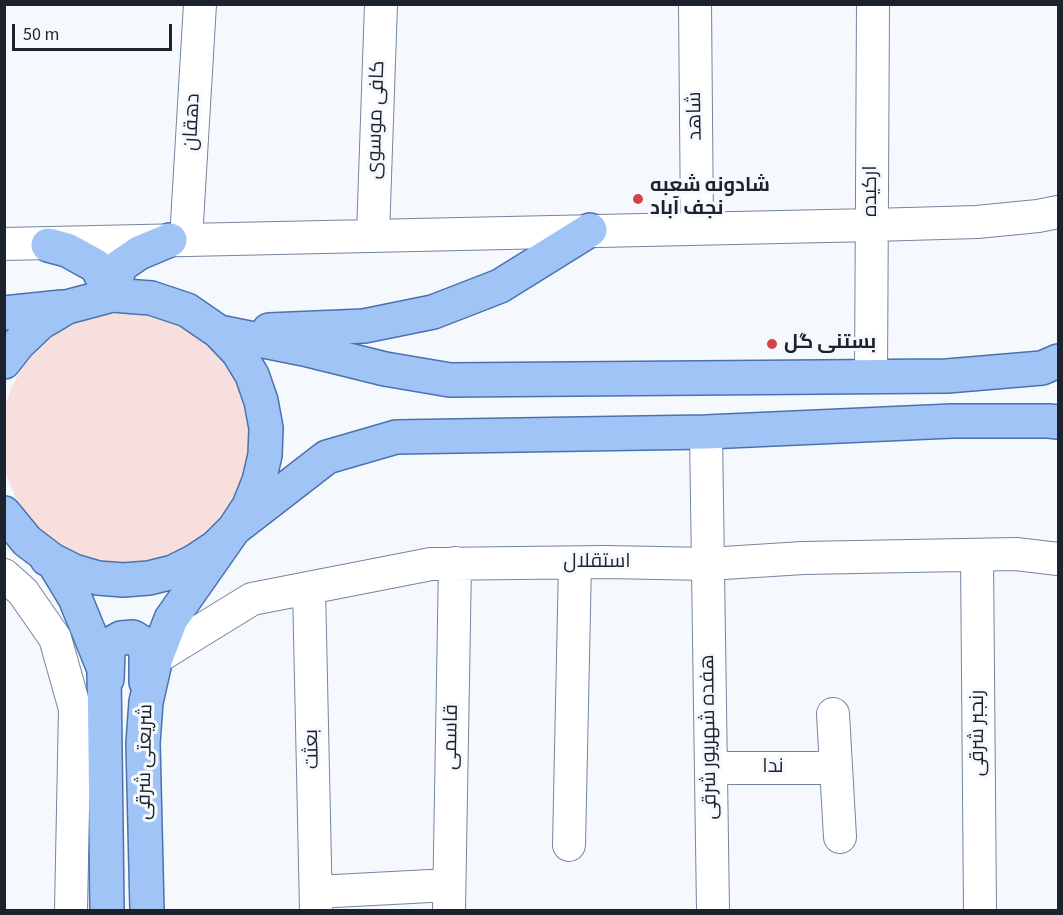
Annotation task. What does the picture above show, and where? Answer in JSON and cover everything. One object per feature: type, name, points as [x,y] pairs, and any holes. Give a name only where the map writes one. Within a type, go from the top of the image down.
[{"type":"main road","points":[[219,332],[364,326],[433,312],[500,286],[590,230]]},
{"type":"main road","points":[[112,296],[120,266],[139,253],[178,240]]},
{"type":"main road","points":[[48,245],[67,250],[96,266],[112,296]]},
{"type":"main road","points":[[4,313],[67,307],[112,296],[151,298],[187,310],[219,332],[238,352],[252,375],[261,401],[266,428],[265,455],[259,481],[249,506],[234,529]]},
{"type":"main road","points":[[4,362],[18,344],[40,323],[67,307]]},
{"type":"main road","points":[[219,332],[304,349],[385,369],[450,380],[947,376],[1042,368],[1059,361]]},
{"type":"main road","points":[[4,513],[27,541],[52,560],[74,571],[98,578],[123,580],[148,578],[173,572],[216,547],[234,529],[327,457],[396,437],[706,432],[952,421],[1059,422]]},
{"type":"main road","name":"شریعتی شرقی","points":[[147,910],[143,743],[147,702],[156,658],[171,618],[234,529]]},
{"type":"main road","points":[[4,548],[52,560]]},
{"type":"main road","name":"شریعتی شرقی","points":[[52,560],[75,598],[104,669],[107,910]]},
{"type":"main road","points":[[106,707],[108,650],[114,642],[121,638],[133,637],[141,642],[146,652],[147,702]]},
{"type":"street","name":"دهقان","points":[[178,240],[200,4]]},
{"type":"street","name":"کافی موسوی","points":[[373,235],[381,4]]},
{"type":"street","name":"شاهد","points":[[695,4],[697,228]]},
{"type":"street","name":"ارکیده","points":[[872,377],[873,4]]},
{"type":"street","points":[[4,244],[48,245],[373,235],[977,222],[1059,212]]},
{"type":"street","name":"هفده شهریور شرقی","points":[[706,432],[713,910]]},
{"type":"street","name":"استقلال","points":[[156,658],[252,599],[431,564],[708,564],[803,558],[1016,554],[1059,559]]},
{"type":"street","name":"رنجبر شرقی","points":[[977,555],[980,910]]},
{"type":"street","name":"قاسمی","points":[[449,898],[455,563]]},
{"type":"street","points":[[569,845],[575,563]]},
{"type":"street","points":[[4,575],[23,591],[55,638],[75,710],[71,910]]},
{"type":"street","name":"بعثت","points":[[309,588],[316,901]]},
{"type":"street","points":[[833,714],[840,837]]},
{"type":"street","name":"ندا","points":[[711,768],[835,768]]},
{"type":"street","points":[[316,901],[449,898]]},
{"type":"shaded area","points":[[114,313],[138,313],[162,318],[185,327],[215,349],[230,368],[242,390],[249,414],[251,438],[249,462],[242,486],[230,508],[215,527],[196,542],[174,554],[138,563],[114,563],[90,558],[67,549],[46,535],[29,518],[15,497],[6,474],[1,450],[1,426],[6,402],[15,379],[29,358],[46,341],[67,327],[90,318]]},
{"type":"place","name":"شادونه شعبه نجف آباد","points":[[638,199]]},
{"type":"place","name":"بستنی گل","points":[[772,344]]}]
